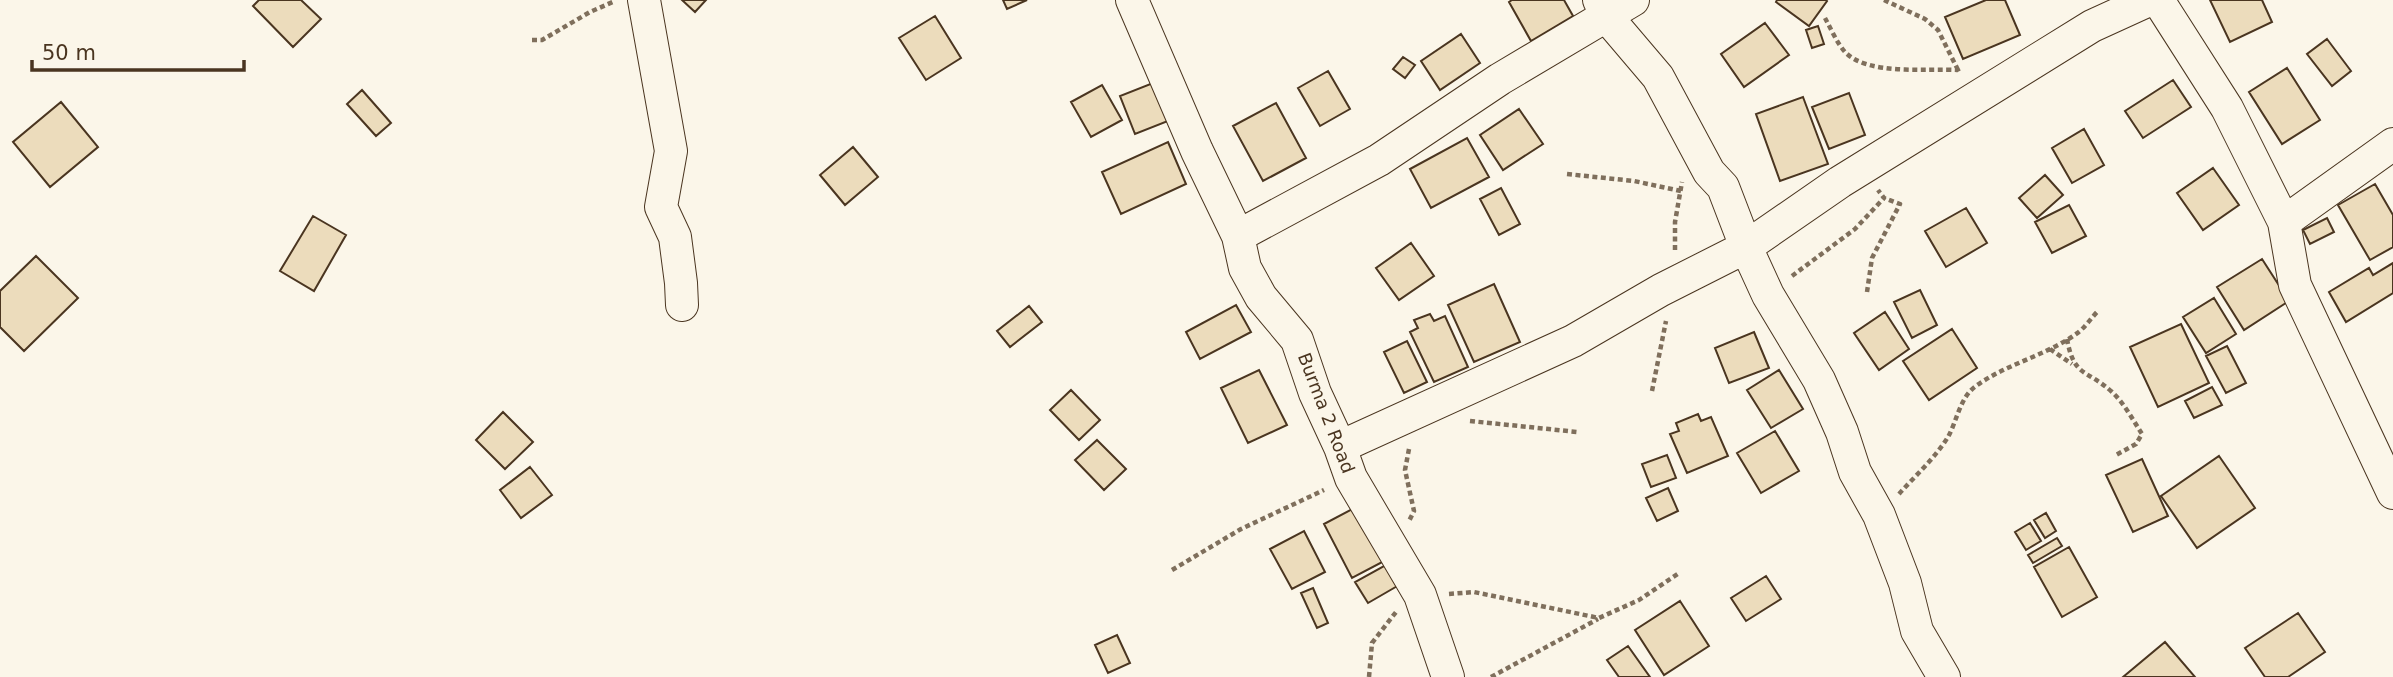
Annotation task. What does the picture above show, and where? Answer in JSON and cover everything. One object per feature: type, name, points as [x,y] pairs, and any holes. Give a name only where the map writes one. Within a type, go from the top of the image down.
[{"type":"street","points":[[644,0],[671,151],[661,207],[675,237],[682,304]]},
{"type":"street","name":"Burma 2 Road","points":[[1132,0],[1197,151],[1238,236],[1245,268],[1261,297],[1297,340],[1315,393],[1351,478],[1416,588],[1447,677]]},
{"type":"street","points":[[1238,236],[1379,160],[1603,9],[1633,0]]},
{"type":"street","points":[[1340,447],[1573,341],[1661,290],[1746,247],[1840,182],[2092,26],[2150,0]]},
{"type":"street","points":[[2158,0],[2227,108],[2284,222],[2295,285],[2393,493]]},
{"type":"street","points":[[1603,9],[1658,77],[1709,172],[1723,187],[1768,295],[1819,380],[1842,432],[1855,472],[1879,515],[1905,583],[1917,631],[1944,677]]},
{"type":"street","points":[[2284,222],[2386,155]]},
{"type":"path","points":[[532,40],[542,40],[590,12],[620,0]]},
{"type":"path","points":[[1884,0],[1926,19],[1938,30],[1958,71],[1976,99]]},
{"type":"path","points":[[1825,18],[1846,53],[1865,63],[1900,71],[1958,71]]},
{"type":"path","points":[[1567,174],[1634,180],[1680,191],[1723,187]]},
{"type":"path","points":[[1840,182],[1878,189],[1884,198],[1900,204],[1872,258],[1867,292]]},
{"type":"path","points":[[1768,295],[1805,264],[1855,229],[1884,198]]},
{"type":"path","points":[[1879,515],[1948,437],[1960,408],[1973,388],[1997,373],[2078,333],[2098,311]]},
{"type":"path","points":[[2067,339],[2070,359],[2074,366]]},
{"type":"path","points":[[2050,349],[2114,394],[2142,434],[2136,444],[2116,455]]},
{"type":"path","points":[[1432,405],[1454,416],[1475,422],[1577,432]]},
{"type":"path","points":[[1395,552],[1414,511],[1405,470],[1410,443]]},
{"type":"path","points":[[1172,570],[1241,528],[1351,478]]},
{"type":"path","points":[[1491,677],[1599,618],[1639,600],[1679,573]]},
{"type":"path","points":[[1369,677],[1372,643],[1416,588],[1474,592],[1599,618]]},
{"type":"building","points":[[259,0],[301,0],[321,19],[293,47],[253,6]]},
{"type":"building","points":[[682,0],[706,0],[695,12]]},
{"type":"building","points":[[1003,0],[1027,0],[1007,9]]},
{"type":"building","points":[[1564,0],[1573,16],[1531,41],[1509,2]]},
{"type":"building","points":[[1986,0],[2005,0],[2020,35],[1963,59],[1945,17]]},
{"type":"building","points":[[2210,0],[2262,0],[2272,22],[2230,42]]},
{"type":"building","points":[[1827,1],[1809,26],[1776,2]]},
{"type":"building","points":[[935,16],[961,58],[926,80],[899,38]]},
{"type":"building","points":[[1765,23],[1789,55],[1744,87],[1721,54]]},
{"type":"building","points":[[1818,26],[1824,44],[1812,48],[1806,30]]},
{"type":"building","points":[[1461,34],[1480,63],[1440,90],[1421,61]]},
{"type":"building","points":[[2327,39],[2351,71],[2332,86],[2307,54]]},
{"type":"building","points":[[1403,57],[1415,65],[1405,78],[1393,69]]},
{"type":"building","points":[[2287,68],[2320,120],[2282,144],[2249,92]]},
{"type":"building","points":[[1328,71],[1350,109],[1320,126],[1298,88]]},
{"type":"building","points":[[2173,80],[2191,107],[2143,138],[2125,111]]},
{"type":"building","points":[[1153,83],[1168,121],[1135,134],[1120,96]]},
{"type":"building","points":[[1102,85],[1122,120],[1091,137],[1071,102]]},
{"type":"building","points":[[362,90],[391,123],[376,136],[347,104]]},
{"type":"building","points":[[1849,93],[1865,135],[1829,149],[1812,107]]},
{"type":"building","points":[[1803,97],[1828,164],[1780,181],[1756,114]]},
{"type":"building","points":[[61,102],[98,147],[50,187],[13,142]]},
{"type":"building","points":[[1276,103],[1306,158],[1263,181],[1233,126]]},
{"type":"building","points":[[1519,109],[1543,144],[1503,170],[1480,135]]},
{"type":"building","points":[[2084,129],[2104,165],[2072,183],[2052,148]]},
{"type":"building","points":[[1467,138],[1489,177],[1431,208],[1410,169]]},
{"type":"building","points":[[1168,142],[1186,184],[1121,214],[1102,172]]},
{"type":"building","points":[[853,147],[878,177],[845,205],[820,175]]},
{"type":"building","points":[[2213,168],[2239,205],[2203,230],[2177,193]]},
{"type":"building","points":[[2045,175],[2063,195],[2037,218],[2019,198]]},
{"type":"building","points":[[2375,184],[2393,215],[2393,247],[2370,260],[2338,205]]},
{"type":"building","points":[[1501,188],[1520,224],[1499,235],[1480,199]]},
{"type":"building","points":[[2069,205],[2086,236],[2052,253],[2035,222]]},
{"type":"building","points":[[1966,208],[1987,243],[1946,267],[1925,231]]},
{"type":"building","points":[[313,216],[346,235],[314,291],[280,271]]},
{"type":"building","points":[[2327,218],[2334,232],[2310,244],[2303,230]]},
{"type":"building","points":[[1411,243],[1434,276],[1399,300],[1376,268]]},
{"type":"building","points":[[36,256],[78,298],[24,351],[0,327],[0,291]]},
{"type":"building","points":[[2262,259],[2289,301],[2244,330],[2217,287]]},
{"type":"building","points":[[2393,263],[2393,293],[2346,322],[2329,292],[2369,268],[2373,275]]},
{"type":"building","points":[[1494,284],[1520,342],[1474,362],[1448,305]]},
{"type":"building","points":[[1920,290],[1937,325],[1912,338],[1894,302]]},
{"type":"building","points":[[2214,298],[2236,334],[2206,353],[2183,317]]},
{"type":"building","points":[[1236,305],[1251,332],[1200,359],[1186,332]]},
{"type":"building","points":[[1029,306],[1042,322],[1010,347],[997,331]]},
{"type":"building","points":[[1885,312],[1909,349],[1879,370],[1854,333]]},
{"type":"building","points":[[1430,314],[1434,321],[1445,316],[1468,367],[1434,382],[1410,332],[1418,328],[1414,320]]},
{"type":"building","points":[[2181,324],[2209,383],[2158,407],[2130,347]]},
{"type":"building","points":[[1952,329],[1977,368],[1929,400],[1903,361]]},
{"type":"building","points":[[1754,332],[1769,368],[1729,383],[1715,348]]},
{"type":"building","points":[[1407,341],[1427,382],[1404,393],[1384,352]]},
{"type":"building","points":[[2227,346],[2246,383],[2226,393],[2206,356]]},
{"type":"building","points":[[1259,370],[1287,425],[1248,443],[1221,388]]},
{"type":"building","points":[[1779,370],[1803,409],[1771,428],[1747,390]]},
{"type":"building","points":[[2212,387],[2222,405],[2194,418],[2185,401]]},
{"type":"building","points":[[1071,390],[1100,420],[1079,440],[1050,410]]},
{"type":"building","points":[[503,412],[533,442],[505,469],[476,440]]},
{"type":"building","points":[[1698,414],[1701,421],[1711,417],[1728,456],[1687,473],[1670,434],[1679,431],[1676,423]]},
{"type":"building","points":[[1775,431],[1799,471],[1761,493],[1737,453]]},
{"type":"building","points":[[1097,440],[1126,469],[1104,490],[1075,460]]},
{"type":"building","points":[[1667,455],[1676,478],[1651,487],[1642,464]]},
{"type":"building","points":[[2219,456],[2255,508],[2197,548],[2161,496]]},
{"type":"building","points":[[2142,459],[2168,516],[2133,532],[2106,475]]},
{"type":"building","points":[[530,467],[552,495],[521,518],[500,490]]},
{"type":"building","points":[[1668,488],[1678,511],[1657,521],[1646,498]]},
{"type":"building","points":[[1360,505],[1388,559],[1352,578],[1324,524]]},
{"type":"building","points":[[2046,513],[2056,531],[2045,538],[2034,520]]},
{"type":"building","points":[[2030,523],[2041,541],[2026,550],[2015,532]]},
{"type":"building","points":[[1304,531],[1325,572],[1292,589],[1270,549]]},
{"type":"building","points":[[2057,538],[2062,546],[2033,563],[2028,555]]},
{"type":"building","points":[[2069,547],[2097,597],[2062,617],[2034,567]]},
{"type":"building","points":[[1393,561],[1406,581],[1368,603],[1355,582]]},
{"type":"building","points":[[1766,576],[1781,599],[1746,621],[1731,598]]},
{"type":"building","points":[[1313,588],[1328,623],[1317,628],[1301,593]]},
{"type":"building","points":[[1680,601],[1709,646],[1664,675],[1635,630]]},
{"type":"building","points":[[2298,613],[2325,652],[2288,677],[2265,677],[2245,648]]},
{"type":"building","points":[[1117,635],[1130,663],[1108,673],[1095,645]]},
{"type":"building","points":[[2165,642],[2195,677],[2123,677]]},
{"type":"building","points":[[1628,646],[1650,677],[1619,677],[1607,660]]}]
